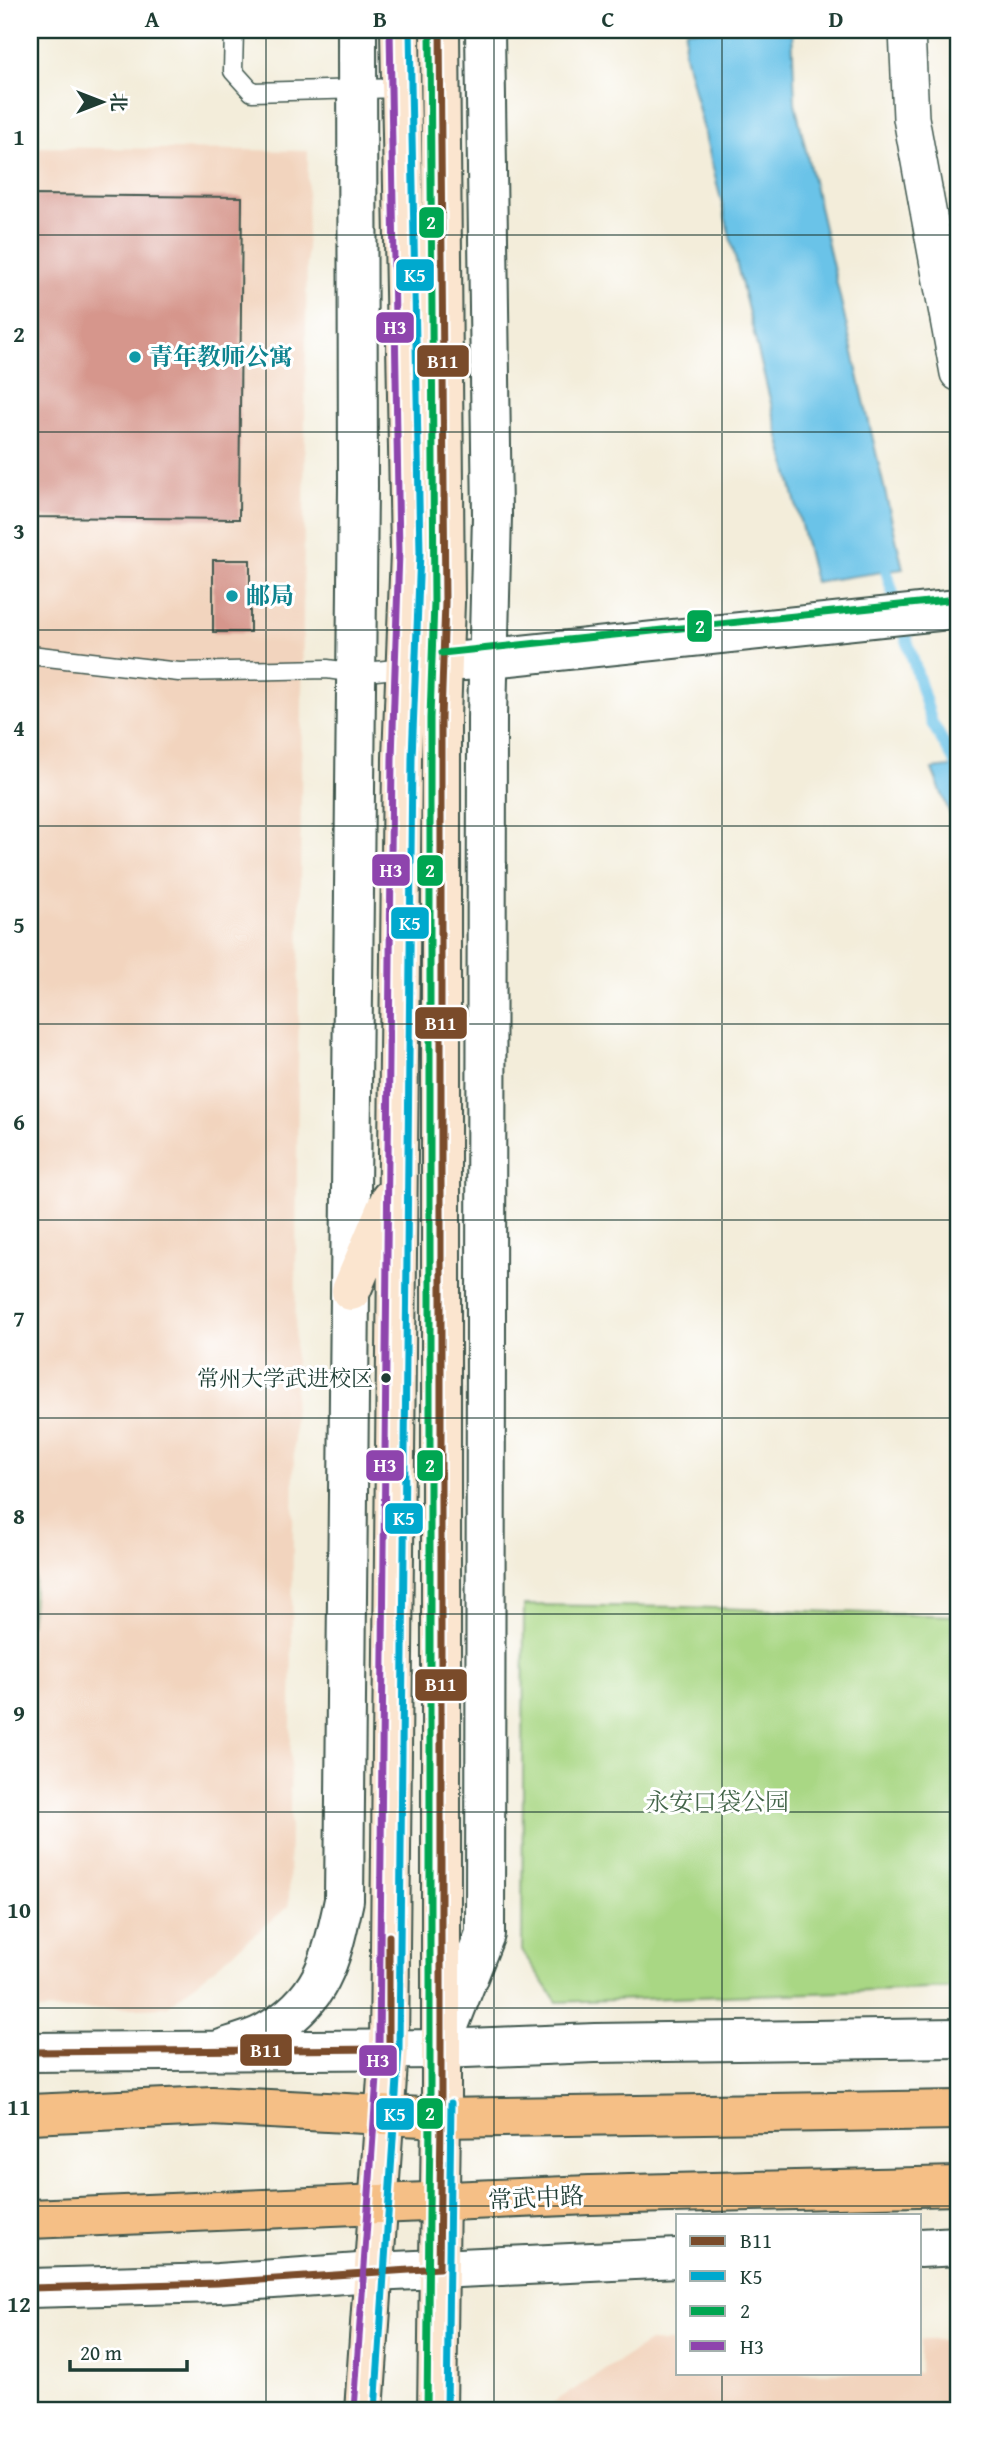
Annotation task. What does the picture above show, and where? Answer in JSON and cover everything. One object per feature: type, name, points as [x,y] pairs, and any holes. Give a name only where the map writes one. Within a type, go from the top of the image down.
[{"type":"main road","points":[[364,2411],[390,2049],[397,1181],[405,668],[410,552],[400,30]]},
{"type":"main road","points":[[437,2411],[441,2118],[445,588],[440,30]]},
{"type":"main road","points":[[351,1291],[397,1181]]},
{"type":"main road","points":[[30,2114],[212,2106],[441,2118],[958,2110]]},
{"type":"main road","name":"常武中路","points":[[30,2219],[590,2195],[958,2186]]},
{"type":"street","points":[[219,2050],[264,2034],[300,2008],[321,1982],[334,1948],[344,1900],[358,486],[357,30]]},
{"type":"street","points":[[440,2049],[485,1934],[487,718],[492,515],[485,30]]},
{"type":"street","points":[[907,30],[911,118],[958,373]]},
{"type":"street","points":[[405,668],[958,609]]},
{"type":"street","points":[[30,2052],[440,2049],[595,2043],[958,2038]]},
{"type":"street","points":[[922,2248],[958,2246]]},
{"type":"street","points":[[30,2288],[218,2283],[439,2268],[676,2258]]},
{"type":"lane","points":[[234,30],[233,71],[252,92],[401,88]]},
{"type":"lane","points":[[30,655],[179,672],[327,669],[356,673],[405,668]]},
{"type":"shaded area","points":[[30,147],[308,151],[289,1906],[167,2007],[30,2011]]},
{"type":"shaded area","points":[[922,2340],[958,2340],[958,2411],[540,2411],[649,2342],[676,2342],[676,2374],[922,2374]]},
{"type":"green space","points":[[30,1498],[35,1561],[30,1625]]},
{"type":"green space","name":"永安口袋公园","points":[[524,1605],[958,1616],[958,1988],[557,2002],[522,1951]]},
{"type":"water","points":[[686,30],[792,30],[795,103],[903,569],[815,582],[684,50]]},
{"type":"water","points":[[958,766],[958,834],[932,769]]},
{"type":"building","name":"青年教师公寓","points":[[30,195],[242,197],[239,519],[30,517]]},
{"type":"building","name":"邮局","points":[[213,560],[250,560],[250,632],[213,632]]},
{"type":"waterway","points":[[882,557],[932,723],[958,767]]},
{"type":"transit line","name":"H3","points":[[354,2410],[379,2049],[392,758],[399,552],[390,30]]},
{"type":"transit line","name":"K5","points":[[375,2411],[399,2049],[412,758],[420,552],[410,30]]},
{"type":"transit line","name":"2","points":[[427,2411],[430,2118],[430,718],[434,602],[430,30]]},
{"type":"transit line","name":"B11","points":[[30,2288],[218,2283],[439,2268],[441,718],[445,602],[440,30]]},
{"type":"transit line","name":"2","points":[[442,653],[957,599]]},
{"type":"transit line","name":"B11","points":[[30,2052],[389,2049],[389,1936]]},
{"type":"transit line","name":"K5","points":[[447,2411],[451,2103]]},
{"type":"place","name":"青年教师公寓","points":[[135,357]]},
{"type":"place","name":"邮局","points":[[232,596]]},
{"type":"place","name":"常州大学武进校区","points":[[386,1378]]}]
